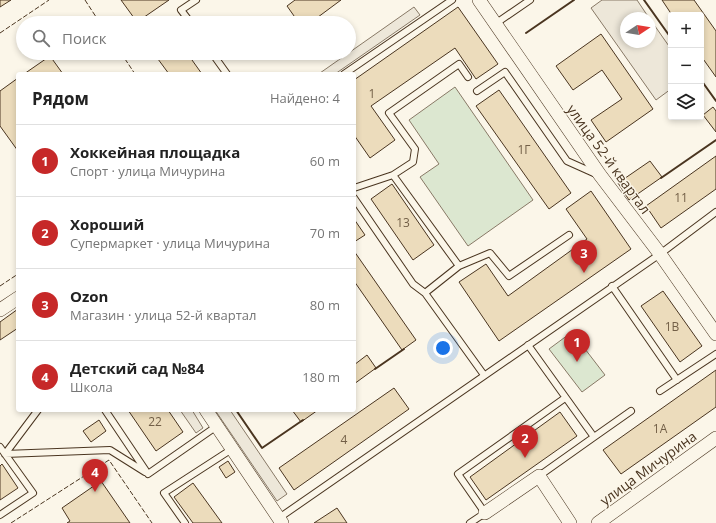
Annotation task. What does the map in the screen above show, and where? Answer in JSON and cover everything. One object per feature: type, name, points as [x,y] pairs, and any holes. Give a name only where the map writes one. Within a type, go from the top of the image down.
[{"type":"street","name":"улица 52-й квартал","points":[[479,0],[600,175],[660,254],[716,334]]},
{"type":"street","points":[[0,310],[16,299]]},
{"type":"street","points":[[207,412],[281,520]]},
{"type":"street","name":"улица Мичурина","points":[[598,523],[716,438]]},
{"type":"street","points":[[484,513],[538,476],[570,523]]},
{"type":"lane","points":[[186,16],[181,10],[196,0]]},
{"type":"lane","points":[[347,72],[452,0]]},
{"type":"lane","points":[[495,24],[530,0]]},
{"type":"lane","points":[[217,60],[226,72]]},
{"type":"lane","points":[[356,187],[393,175],[413,162],[415,149],[389,113],[459,64],[468,77]]},
{"type":"lane","points":[[477,91],[505,72],[567,161],[600,175]]},
{"type":"lane","points":[[393,175],[458,266]]},
{"type":"lane","points":[[356,201],[413,284],[425,293],[484,375]]},
{"type":"lane","points":[[281,520],[484,375],[660,254],[716,213]]},
{"type":"lane","points":[[425,293],[458,266],[490,253],[509,276],[570,235]]},
{"type":"lane","points":[[612,286],[677,380]]},
{"type":"lane","points":[[528,345],[594,437]]},
{"type":"lane","points":[[660,391],[716,354]]},
{"type":"lane","points":[[470,523],[484,513],[458,474],[565,398]]},
{"type":"lane","points":[[538,476],[631,411]]},
{"type":"lane","points":[[5,454],[36,412]]},
{"type":"lane","points":[[106,412],[148,474]]},
{"type":"lane","points":[[148,474],[217,426]]},
{"type":"lane","points":[[0,447],[33,493],[0,515]]},
{"type":"lane","points":[[185,523],[164,493],[232,449]]},
{"type":"lane","points":[[5,454],[110,450],[148,474]]},
{"type":"green space","points":[[455,87],[533,200],[468,246],[420,177],[439,164],[409,120]]},
{"type":"green space","points":[[572,332],[605,375],[582,392],[549,349]]},
{"type":"shaded area","points":[[602,0],[637,0],[645,12],[620,12],[620,48],[656,48],[656,28],[668,45],[668,91],[656,100],[591,8]]},
{"type":"shaded area","points":[[414,7],[420,15],[356,59],[356,48]]},
{"type":"shaded area","points":[[339,60],[355,60],[338,72],[321,72]]},
{"type":"shaded area","points":[[181,412],[193,412],[203,428],[196,433]]},
{"type":"shaded area","points":[[216,412],[231,412],[287,494],[277,501]]},
{"type":"building","points":[[0,0],[11,0],[0,7]]},
{"type":"building","points":[[121,0],[169,0],[146,16],[133,16]]},
{"type":"building","points":[[295,0],[341,0],[319,16],[294,16],[287,6]]},
{"type":"building","points":[[662,0],[694,0],[703,12],[670,12]]},
{"type":"building","points":[[458,7],[498,64],[476,79],[455,48],[371,106],[395,140],[370,158],[356,138],[356,79]]},
{"type":"building","points":[[704,14],[716,31],[716,77],[704,60]]},
{"type":"building","points":[[601,34],[653,109],[606,142],[591,120],[622,99],[602,70],[573,90],[556,66]]},
{"type":"building","points":[[44,60],[53,60],[62,72],[27,72]]},
{"type":"building","points":[[159,60],[192,60],[201,72],[168,72]]},
{"type":"building","points":[[16,79],[16,148],[0,126],[0,91]]},
{"type":"building","points":[[499,90],[571,193],[549,209],[476,106]]},
{"type":"building","points":[[713,107],[716,111],[716,132],[704,116],[704,114]]},
{"type":"building","points":[[716,156],[716,189],[661,228],[646,206]]},
{"type":"building","points":[[650,161],[662,177],[629,200],[618,183]]},
{"type":"building","points":[[392,184],[434,245],[413,260],[371,199]]},
{"type":"building","points":[[591,191],[631,249],[499,341],[459,282],[486,264],[508,296],[587,239],[566,209]]},
{"type":"building","points":[[356,222],[365,235],[356,241]]},
{"type":"building","points":[[356,254],[416,340],[402,350],[356,284]]},
{"type":"building","points":[[663,291],[702,346],[680,362],[641,306]]},
{"type":"building","points":[[16,310],[16,329],[0,340],[0,322]]},
{"type":"building","points":[[367,355],[376,368],[356,383],[356,363]]},
{"type":"building","points":[[716,370],[716,407],[621,474],[603,450]]},
{"type":"building","points":[[394,388],[409,409],[294,490],[279,468]]},
{"type":"building","points":[[129,412],[169,412],[183,432],[156,451]]},
{"type":"building","points":[[294,412],[315,412],[301,422]]},
{"type":"building","points":[[560,412],[577,436],[486,500],[470,477]]},
{"type":"building","points":[[99,420],[106,431],[91,442],[83,431]]},
{"type":"building","points":[[228,461],[235,472],[226,478],[219,467]]},
{"type":"building","points":[[2,464],[18,488],[0,500],[0,466]]},
{"type":"building","points":[[101,481],[130,523],[67,523],[70,521],[62,508]]},
{"type":"building","points":[[193,483],[222,523],[193,523],[174,497]]},
{"type":"building","points":[[337,508],[347,523],[314,523]]},
{"type":"fence","points":[[25,16],[49,0]]},
{"type":"fence","points":[[85,0],[95,16]]},
{"type":"fence","points":[[0,33],[16,22]]},
{"type":"fence","points":[[126,60],[134,72]]},
{"type":"fence","points":[[0,286],[16,275]]},
{"type":"fence","points":[[11,523],[109,460],[152,523]]},
{"type":"wall","points":[[526,33],[574,0]]},
{"type":"wall","points":[[644,0],[668,34]]},
{"type":"wall","points":[[704,84],[716,101]]},
{"type":"wall","points":[[661,178],[716,140]]},
{"type":"wall","points":[[375,369],[404,349]]},
{"type":"wall","points":[[237,412],[262,448],[303,420]]},
{"type":"place","name":"Ozon","points":[[584,273]]},
{"type":"place","name":"Хоккейная площадка","points":[[577,362]]},
{"type":"place","name":"Хороший","points":[[525,458]]},
{"type":"place","name":"Детский сад №84","points":[[95,492]]}]
